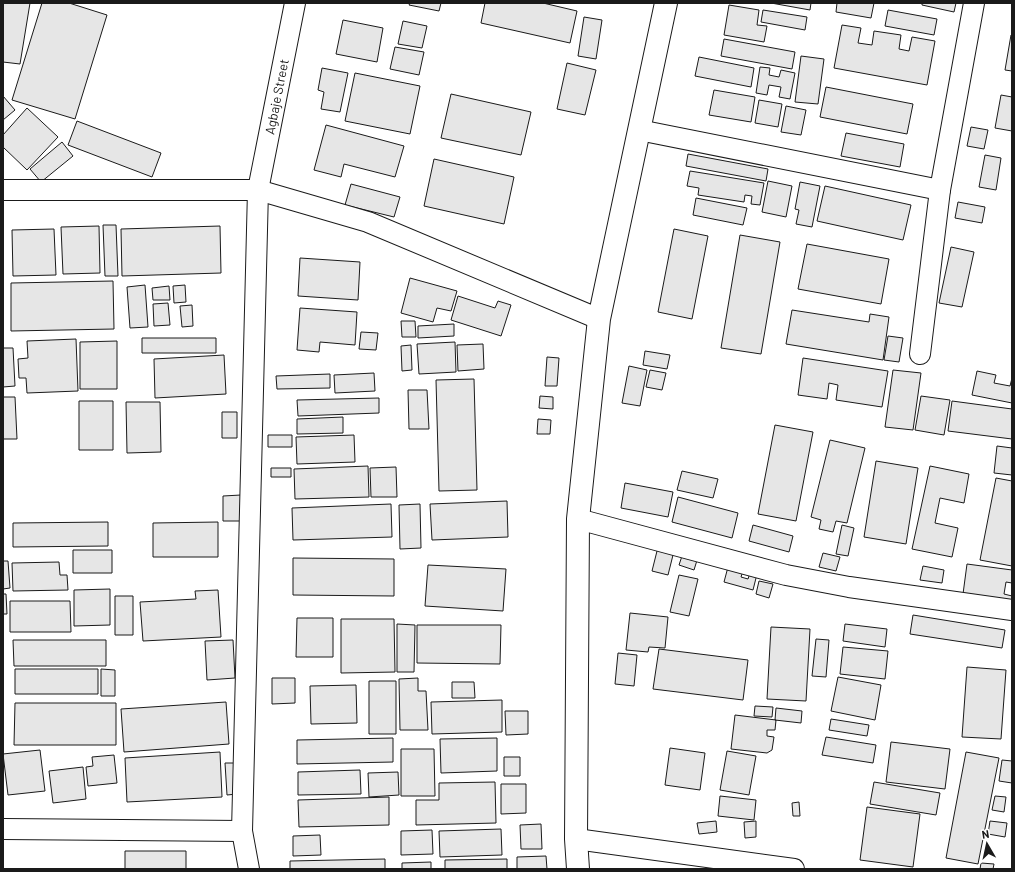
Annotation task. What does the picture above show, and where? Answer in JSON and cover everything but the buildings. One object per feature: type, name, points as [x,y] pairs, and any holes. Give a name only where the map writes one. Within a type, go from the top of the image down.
[{"type":"main road","points":[[578,869],[576,839],[578,519],[599,319],[666,3]]},
{"type":"street","name":"Agbaje Street","points":[[248,869],[242,831],[258,190],[295,3]]},
{"type":"street","points":[[920,354],[940,190],[974,3]]},
{"type":"street","points":[[639,130],[940,190]]},
{"type":"street","points":[[3,190],[258,190],[368,222],[599,319]]},
{"type":"street","points":[[578,519],[786,575],[848,588],[1012,610]]},
{"type":"street","points":[[3,829],[242,831]]},
{"type":"street","points":[[576,839],[794,869]]}]
